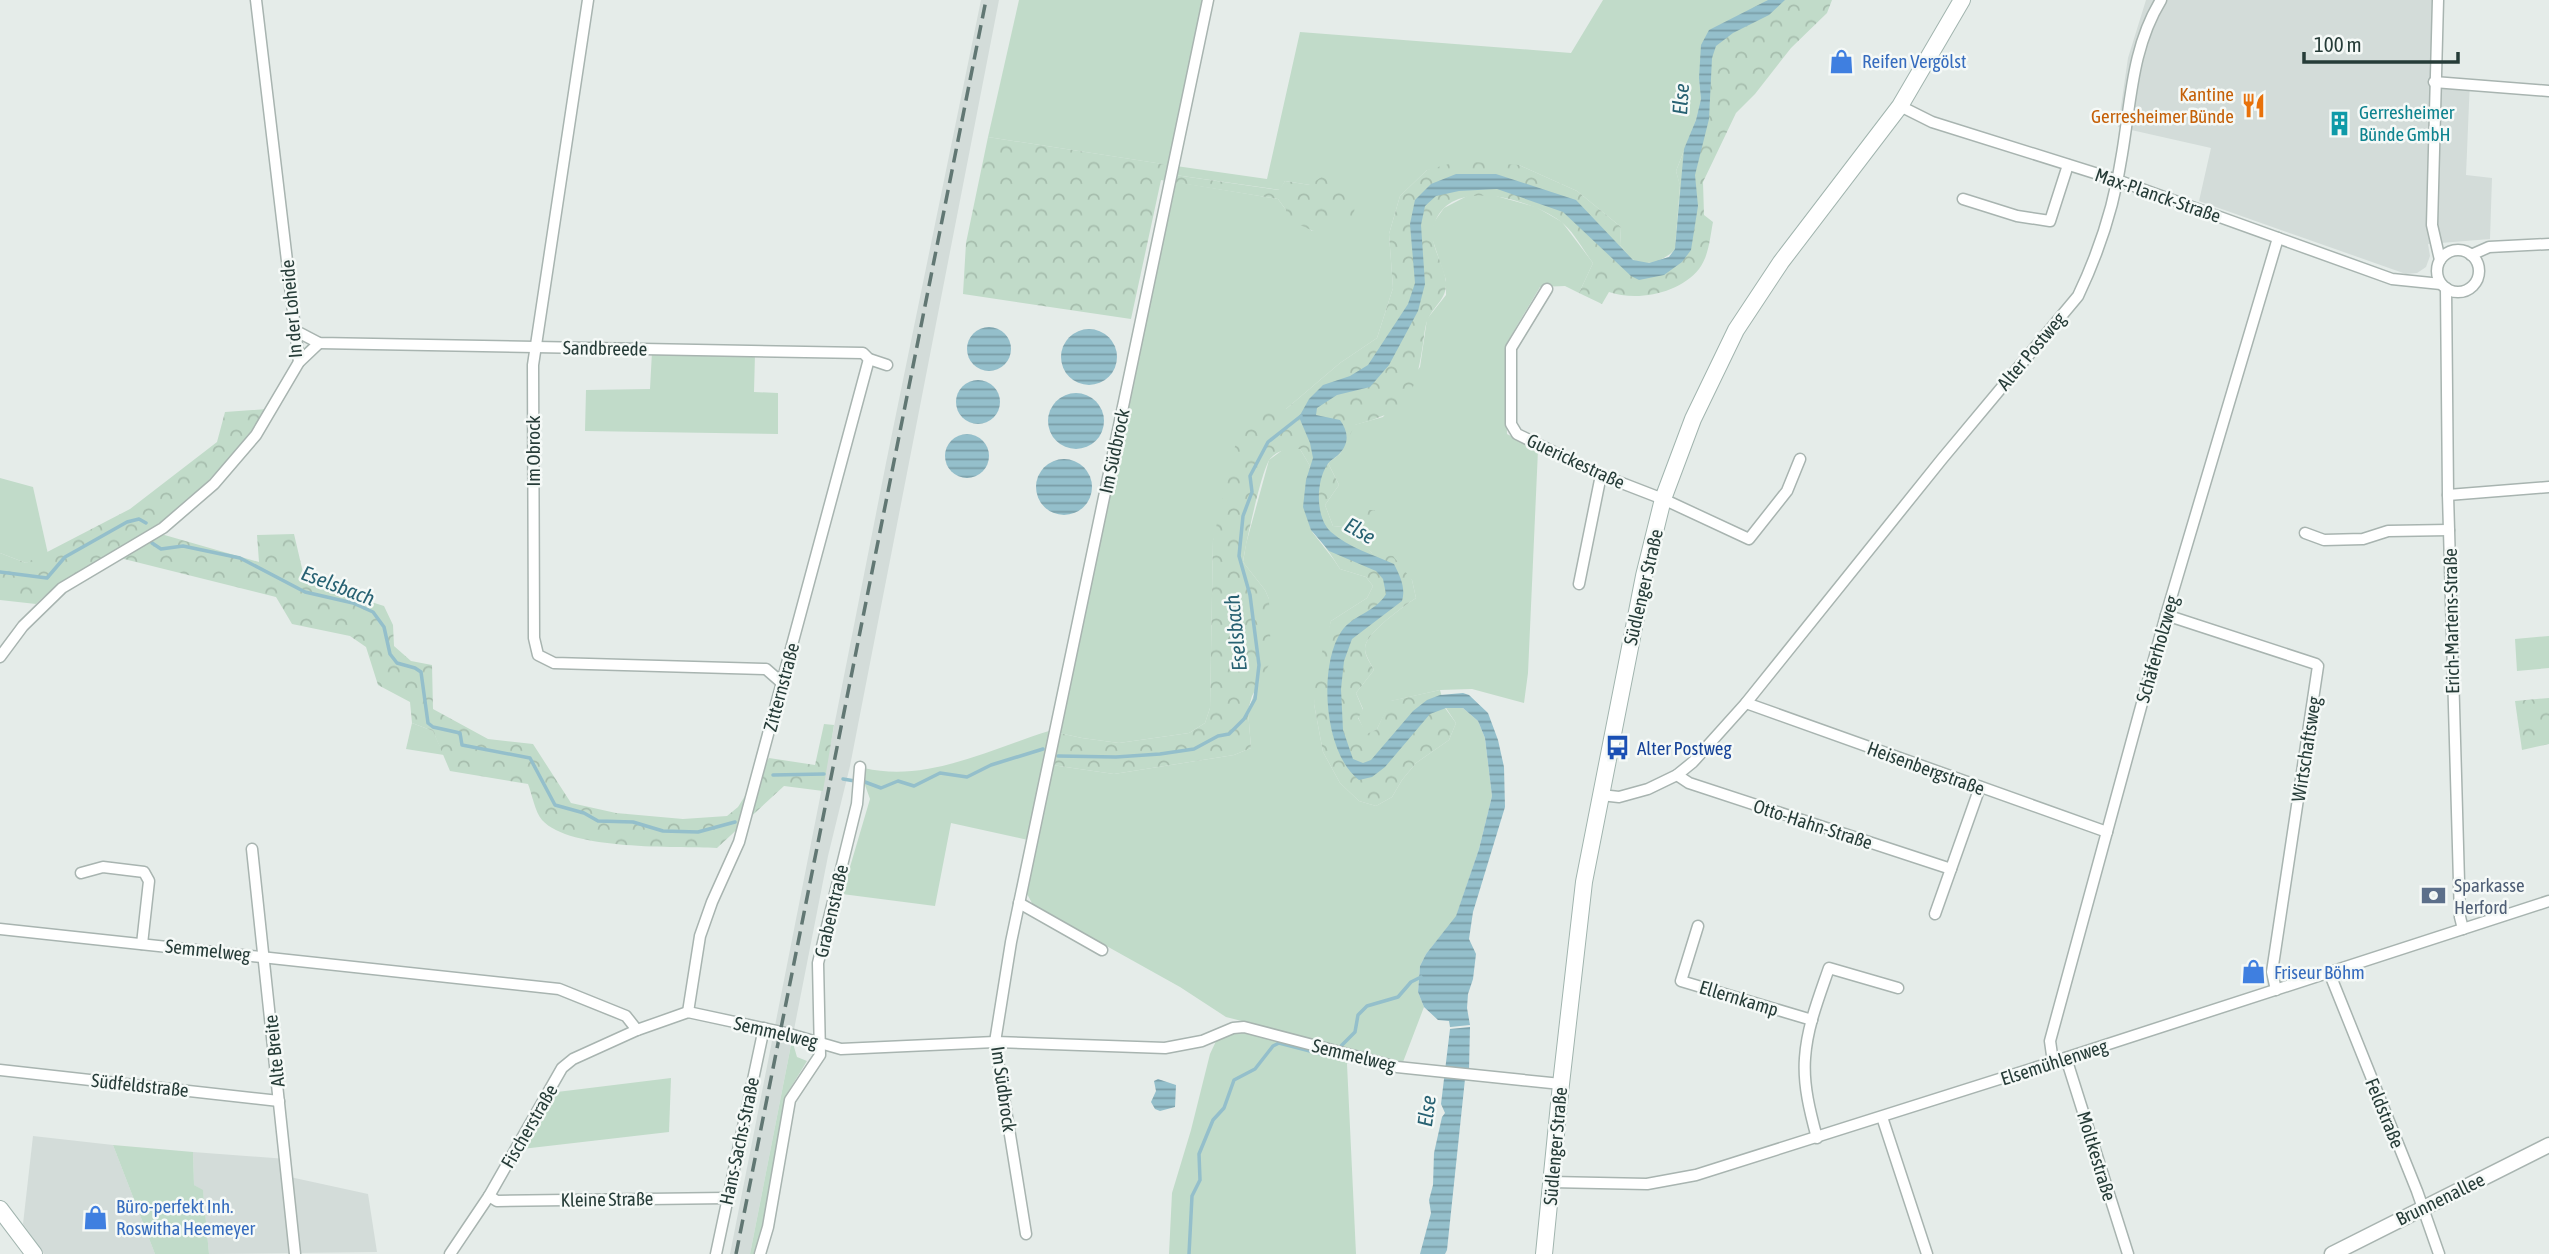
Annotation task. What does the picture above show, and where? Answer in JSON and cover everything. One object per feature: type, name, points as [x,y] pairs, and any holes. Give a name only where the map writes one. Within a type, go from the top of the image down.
[{"type":"main road","name":"Südlenger Straße","points":[[1544,1254],[1560,1084],[1584,882],[1644,576],[1663,499],[1697,408],[1736,330],[1781,262],[1900,106],[1962,0]]},
{"type":"main road","points":[[0,1209],[34,1254]]},
{"type":"street","name":"In der Loheide","points":[[0,657],[23,626],[62,588],[163,528],[214,484],[256,435],[299,362],[256,0]]},
{"type":"street","name":"Im Obrock","points":[[588,0],[533,365],[534,638],[538,655],[554,663],[766,669],[782,683]]},
{"type":"street","name":"Im Südbrock","points":[[1026,1234],[995,1042],[1019,903],[1208,0]]},
{"type":"street","name":"Alter Postweg","points":[[1601,795],[1629,796],[1677,775],[1693,762],[1746,703],[1950,449],[2078,296],[2108,217],[2117,180],[2136,59],[2150,18],[2161,0]]},
{"type":"street","points":[[2416,283],[2439,263],[2451,251],[2461,250],[2474,260],[2478,271],[2474,284],[2469,288],[2448,288],[2437,275],[2439,263],[2432,225],[2438,0]]},
{"type":"street","points":[[2434,82],[2549,91]]},
{"type":"street","name":"Max-Planck-Straße","points":[[1900,106],[1932,122],[2117,180],[2392,279],[2448,288]]},
{"type":"street","points":[[1963,199],[2017,216],[2050,221],[2068,165]]},
{"type":"street","points":[[2432,225],[2451,251]]},
{"type":"street","name":"Schäferholzweg","points":[[2053,1062],[2050,1041],[2166,615],[2278,237]]},
{"type":"street","points":[[2474,260],[2489,247],[2549,244]]},
{"type":"street","name":"Erich-Martens-Straße","points":[[2448,288],[2445,312],[2448,495],[2460,917],[2463,929]]},
{"type":"street","name":"Guerickestraße","points":[[1547,289],[1511,348],[1511,424],[1517,434],[1601,475],[1663,499],[1749,539],[1787,491],[1800,459]]},
{"type":"street","name":"Sandbreede","points":[[296,331],[320,343],[863,354],[887,365]]},
{"type":"street","points":[[299,362],[320,343]]},
{"type":"street","name":"Zitternstraße","points":[[688,1012],[700,936],[738,842],[869,359]]},
{"type":"street","points":[[1579,584],[1601,475]]},
{"type":"street","points":[[2448,495],[2549,487]]},
{"type":"street","points":[[2305,533],[2324,540],[2363,539],[2388,531],[2449,530]]},
{"type":"street","name":"Wirtschaftsweg","points":[[2166,615],[2318,666],[2272,972],[2276,990]]},
{"type":"street","name":"Heisenbergstraße","points":[[1746,703],[2107,832]]},
{"type":"street","name":"Grabenstraße","points":[[760,1254],[768,1227],[790,1100],[820,1055],[818,963],[857,804],[860,767]]},
{"type":"street","name":"Otto-Hahn-Straße","points":[[1677,775],[1689,783],[1951,869]]},
{"type":"street","points":[[1935,914],[1980,787]]},
{"type":"street","name":"Alte Breite","points":[[252,849],[295,1254]]},
{"type":"street","points":[[81,873],[103,867],[144,872],[149,881],[142,944]]},
{"type":"street","name":"Elsemühlenweg","points":[[1551,1182],[1647,1184],[1673,1181],[1882,1117],[2549,901]]},
{"type":"street","points":[[1019,903],[1102,950]]},
{"type":"street","name":"Ellernkamp","points":[[1698,926],[1681,981],[1812,1020]]},
{"type":"street","name":"Semmelweg","points":[[0,929],[559,989],[626,1016],[637,1030]]},
{"type":"street","points":[[1816,1138],[1807,1098],[1804,1058],[1812,1020],[1829,968],[1898,988]]},
{"type":"street","name":"Feldstraße","points":[[2329,972],[2439,1254]]},
{"type":"street","points":[[637,1030],[688,1012]]},
{"type":"street","name":"Semmelweg","points":[[688,1012],[764,1028],[841,1049],[995,1042],[1165,1048],[1202,1041],[1233,1028],[1244,1027],[1397,1067],[1560,1084]]},
{"type":"street","name":"Hans-Sachs-Straße","points":[[716,1254],[764,1028]]},
{"type":"street","name":"Fischerstraße","points":[[450,1254],[489,1196],[562,1068],[573,1059],[637,1030]]},
{"type":"street","name":"Moltkestraße","points":[[2066,1058],[2128,1254]]},
{"type":"street","name":"Südfeldstraße","points":[[0,1070],[279,1101]]},
{"type":"street","points":[[1882,1117],[1927,1254]]},
{"type":"street","name":"Brunnenallee","points":[[2332,1254],[2549,1145]]},
{"type":"street","name":"Kleine Straße","points":[[489,1196],[497,1201],[727,1198]]},
{"type":"shaded area","points":[[981,0],[999,0],[850,766],[828,856],[750,1254],[730,1254],[886,463]]},
{"type":"shaded area","points":[[2146,0],[2442,0],[2438,73],[2444,78],[2470,80],[2466,175],[2492,178],[2490,239],[2428,244],[2430,256],[2426,267],[2417,273],[2406,274],[2199,201],[2211,148],[2118,127],[2128,58]]},
{"type":"shaded area","points":[[33,1136],[113,1145],[155,1254],[44,1254],[23,1224]]},
{"type":"shaded area","points":[[193,1152],[287,1159],[290,1177],[368,1194],[377,1252],[209,1254],[203,1191],[194,1185]]},
{"type":"green space","points":[[1019,0],[1203,0],[1169,165],[988,137]]},
{"type":"green space","points":[[1603,0],[1768,0],[1747,13],[1699,78],[1701,99],[1696,120],[1676,171],[1680,185],[1675,249],[1655,262],[1637,262],[1620,245],[1621,227],[1577,191],[1519,165],[1427,170],[1400,196],[1389,234],[1393,288],[1377,338],[1340,363],[1286,409],[1213,540],[1210,708],[1205,723],[1189,733],[1119,743],[1059,733],[1176,182],[1278,199],[1286,210],[1312,231],[1325,225],[1310,185],[1285,181],[1280,190],[1175,175],[1176,166],[1267,179],[1300,32],[1571,53]]},
{"type":"green space","points":[[1768,0],[1832,0],[1827,13],[1791,48],[1755,94],[1736,113],[1703,182],[1704,215],[1713,222],[1707,252],[1699,269],[1681,284],[1670,289],[1633,296],[1609,292],[1602,304],[1579,293],[1593,263],[1574,235],[1560,221],[1530,205],[1511,199],[1473,196],[1456,200],[1442,210],[1434,225],[1433,239],[1445,275],[1446,288],[1427,322],[1419,367],[1410,393],[1396,409],[1355,425],[1340,454],[1328,463],[1339,485],[1325,505],[1333,526],[1344,527],[1356,510],[1375,510],[1376,525],[1360,540],[1372,553],[1393,556],[1412,580],[1416,598],[1386,621],[1366,643],[1366,654],[1374,670],[1356,693],[1363,710],[1358,718],[1367,734],[1377,729],[1390,701],[1440,690],[1445,708],[1456,723],[1449,740],[1416,763],[1392,797],[1376,806],[1359,801],[1340,783],[1323,752],[1314,704],[1316,672],[1331,621],[1367,598],[1373,586],[1366,577],[1340,569],[1309,522],[1304,499],[1310,466],[1300,449],[1292,449],[1277,453],[1267,465],[1254,508],[1243,562],[1269,599],[1271,661],[1252,696],[1248,710],[1251,748],[1234,755],[1114,774],[1052,765],[1059,733],[1119,743],[1189,733],[1205,723],[1210,708],[1213,540],[1243,412],[1286,409],[1340,363],[1377,338],[1393,288],[1389,234],[1400,196],[1427,170],[1460,161],[1519,165],[1577,191],[1621,227],[1620,245],[1633,260],[1649,263],[1669,257],[1675,249],[1680,186],[1676,171],[1696,120],[1701,99],[1701,45],[1709,30]]},
{"type":"green space","points":[[988,137],[1176,166],[1175,175],[1279,190],[1285,181],[1310,185],[1324,175],[1356,202],[1353,217],[1313,231],[1298,224],[1295,218],[1286,217],[1286,210],[1278,199],[1161,180],[1131,319],[963,294],[966,243]]},
{"type":"green space","points":[[1489,194],[1536,207],[1562,222],[1593,263],[1579,293],[1565,286],[1540,287],[1505,346],[1507,434],[1538,450],[1528,673],[1524,703],[1472,689],[1440,690],[1391,701],[1377,729],[1366,735],[1358,717],[1363,709],[1356,693],[1374,670],[1366,654],[1366,643],[1386,621],[1416,598],[1412,580],[1372,553],[1344,527],[1333,526],[1325,505],[1339,485],[1328,463],[1340,454],[1354,425],[1383,417],[1420,367],[1427,319],[1446,295],[1446,280],[1431,235],[1434,222],[1444,208],[1469,195]]},
{"type":"green space","points":[[652,352],[755,354],[754,392],[778,393],[778,434],[585,431],[586,390],[650,389]]},
{"type":"green space","points":[[267,409],[213,476],[165,519],[62,583],[36,604],[0,600],[0,553],[26,563],[130,509],[217,442],[225,412]]},
{"type":"green space","points":[[1284,449],[1300,449],[1310,466],[1307,500],[1313,533],[1340,569],[1366,577],[1373,586],[1367,598],[1331,621],[1314,704],[1323,752],[1340,783],[1359,801],[1376,806],[1392,797],[1416,763],[1449,740],[1456,723],[1446,708],[1463,708],[1478,721],[1485,738],[1492,796],[1479,849],[1456,917],[1426,954],[1420,966],[1418,992],[1424,1007],[1403,1062],[1226,1017],[1180,987],[1033,905],[1026,892],[1052,765],[1114,774],[1234,755],[1251,748],[1248,710],[1260,680],[1269,599],[1243,562],[1269,460]]},
{"type":"green space","points":[[0,478],[33,487],[48,554],[26,563],[0,553]]},
{"type":"green space","points":[[161,534],[259,562],[257,535],[294,534],[305,581],[384,606],[393,625],[394,646],[411,661],[432,665],[433,709],[488,739],[533,744],[571,803],[616,813],[683,819],[727,816],[738,807],[769,758],[815,765],[824,724],[834,725],[823,791],[784,786],[717,848],[625,845],[575,837],[556,830],[540,817],[528,784],[450,771],[433,731],[412,723],[410,702],[378,685],[366,647],[350,636],[292,624],[276,597],[120,558]]},
{"type":"green space","points":[[2549,636],[2549,668],[2517,671],[2515,639]]},
{"type":"green space","points":[[2549,698],[2549,744],[2522,750],[2515,701]]},
{"type":"green space","points":[[412,723],[433,731],[444,755],[406,749]]},
{"type":"green space","points":[[1049,731],[1028,840],[951,823],[935,906],[842,894],[870,799],[865,785],[864,768],[911,771],[935,768]]},
{"type":"green space","points":[[1247,1032],[1349,1059],[1347,1064],[1356,1254],[1169,1254],[1172,1193],[1210,1054],[1217,1039],[1231,1033]]},
{"type":"green space","points":[[792,1040],[797,1057],[807,1061],[788,1092],[759,1254],[750,1254]]},
{"type":"green space","points":[[671,1078],[669,1132],[522,1149],[557,1092]]},
{"type":"green space","points":[[113,1145],[193,1152],[194,1185],[203,1190],[209,1254],[155,1254]]},
{"type":"water","points":[[1768,0],[1785,0],[1769,15],[1733,33],[1716,46],[1712,58],[1709,119],[1695,175],[1698,206],[1691,250],[1682,262],[1664,275],[1639,280],[1631,276],[1563,212],[1497,189],[1459,191],[1436,196],[1425,206],[1421,225],[1425,284],[1418,311],[1389,365],[1370,387],[1337,395],[1317,408],[1316,415],[1340,420],[1347,437],[1343,450],[1328,463],[1323,472],[1319,490],[1322,518],[1331,532],[1345,542],[1394,564],[1403,587],[1402,601],[1352,639],[1344,661],[1341,689],[1343,730],[1353,759],[1363,763],[1371,760],[1413,711],[1427,700],[1440,695],[1463,693],[1469,695],[1488,713],[1504,767],[1505,807],[1473,912],[1469,939],[1476,954],[1468,994],[1470,1025],[1450,1027],[1449,1021],[1438,1020],[1424,1007],[1418,992],[1420,966],[1426,954],[1456,916],[1479,849],[1492,796],[1485,738],[1478,721],[1463,708],[1446,708],[1430,714],[1385,767],[1372,777],[1359,780],[1347,768],[1338,751],[1328,709],[1329,666],[1341,632],[1386,594],[1383,579],[1376,571],[1329,551],[1311,530],[1303,507],[1306,480],[1313,458],[1299,417],[1309,399],[1323,385],[1350,376],[1368,365],[1408,304],[1415,283],[1410,224],[1415,200],[1431,184],[1456,174],[1496,174],[1576,200],[1633,260],[1649,263],[1669,257],[1675,249],[1684,149],[1701,99],[1701,45],[1709,30]]},
{"type":"water","points":[[989,327],[1005,333],[1011,349],[1005,365],[989,371],[973,365],[967,349],[973,333]]},
{"type":"water","points":[[1089,329],[1100,331],[1109,337],[1115,346],[1115,368],[1109,377],[1100,383],[1089,385],[1078,383],[1069,377],[1063,368],[1061,357],[1063,346],[1069,337],[1078,331]]},
{"type":"water","points":[[978,380],[994,386],[1000,402],[994,418],[978,424],[962,418],[956,402],[962,386]]},
{"type":"water","points":[[1076,393],[1087,395],[1096,401],[1102,410],[1102,432],[1096,441],[1087,447],[1076,449],[1065,447],[1056,441],[1050,432],[1048,421],[1050,410],[1056,401],[1065,395]]},
{"type":"water","points":[[967,434],[983,440],[989,456],[983,472],[967,478],[951,472],[945,456],[951,440]]},
{"type":"water","points":[[1064,459],[1075,461],[1084,467],[1090,476],[1090,498],[1084,507],[1075,513],[1064,515],[1053,513],[1044,507],[1038,498],[1036,487],[1038,476],[1044,467],[1053,461]]},
{"type":"water","points":[[1470,1027],[1469,1070],[1465,1079],[1447,1250],[1445,1254],[1420,1254],[1431,1213],[1429,1200],[1433,1185],[1434,1153],[1445,1113],[1441,1104],[1450,1029]]},
{"type":"water","points":[[1158,1079],[1176,1085],[1175,1107],[1160,1111],[1155,1109],[1151,1102],[1156,1091],[1154,1081]]},
{"type":"waterway","name":"Eselsbach","points":[[1058,756],[1116,757],[1194,749],[1218,736],[1229,734],[1244,719],[1255,699],[1259,665],[1250,595],[1239,556],[1243,516],[1252,492],[1250,476],[1268,442],[1301,416]]},
{"type":"waterway","name":"Eselsbach","points":[[0,572],[47,578],[65,557],[127,522],[139,519],[146,523]]},
{"type":"waterway","name":"Eselsbach","points":[[152,543],[161,549],[183,546],[240,558],[305,592],[353,603],[373,612],[384,627],[390,654],[397,663],[421,672],[428,723],[433,727],[460,733],[462,745],[530,758],[555,805],[584,813],[598,821],[633,822],[663,831],[698,832],[735,822]]},
{"type":"waterway","name":"Eselsbach","points":[[865,782],[881,788],[898,781],[914,786],[940,773],[967,777],[991,765],[1043,749]]},
{"type":"waterway","name":"Eselsbach","points":[[773,775],[824,774]]},
{"type":"waterway","name":"Eselsbach","points":[[843,779],[855,781]]},
{"type":"waterway","points":[[1340,1047],[1355,1032],[1358,1015],[1367,1006],[1398,997],[1411,982],[1421,977]]},
{"type":"waterway","points":[[1189,1254],[1192,1196],[1200,1180],[1199,1154],[1213,1120],[1224,1108],[1234,1080],[1255,1069],[1273,1046],[1279,1043],[1337,1058]]},
{"type":"railway","points":[[736,1254],[986,0]]},
{"type":"place","name":"Reifen Vergölst","points":[[1842,61]]},
{"type":"place","name":"Kantine Gerresheimer Bünde","points":[[2254,105]]},
{"type":"place","name":"Gerresheimer Bünde GmbH","points":[[2339,123]]},
{"type":"place","name":"Alter Postweg","points":[[1617,748]]},
{"type":"place","name":"Sparkasse Herford","points":[[2434,896]]},
{"type":"place","name":"Friseur Böhm","points":[[2254,972]]},
{"type":"place","name":"Büro-perfekt Inh. Roswitha Heemeyer","points":[[96,1217]]},
{"type":"water label","name":"Else","points":[[1681,99]]},
{"type":"water label","name":"Else","points":[[1360,531]]},
{"type":"water label","name":"Else","points":[[1427,1111]]}]
